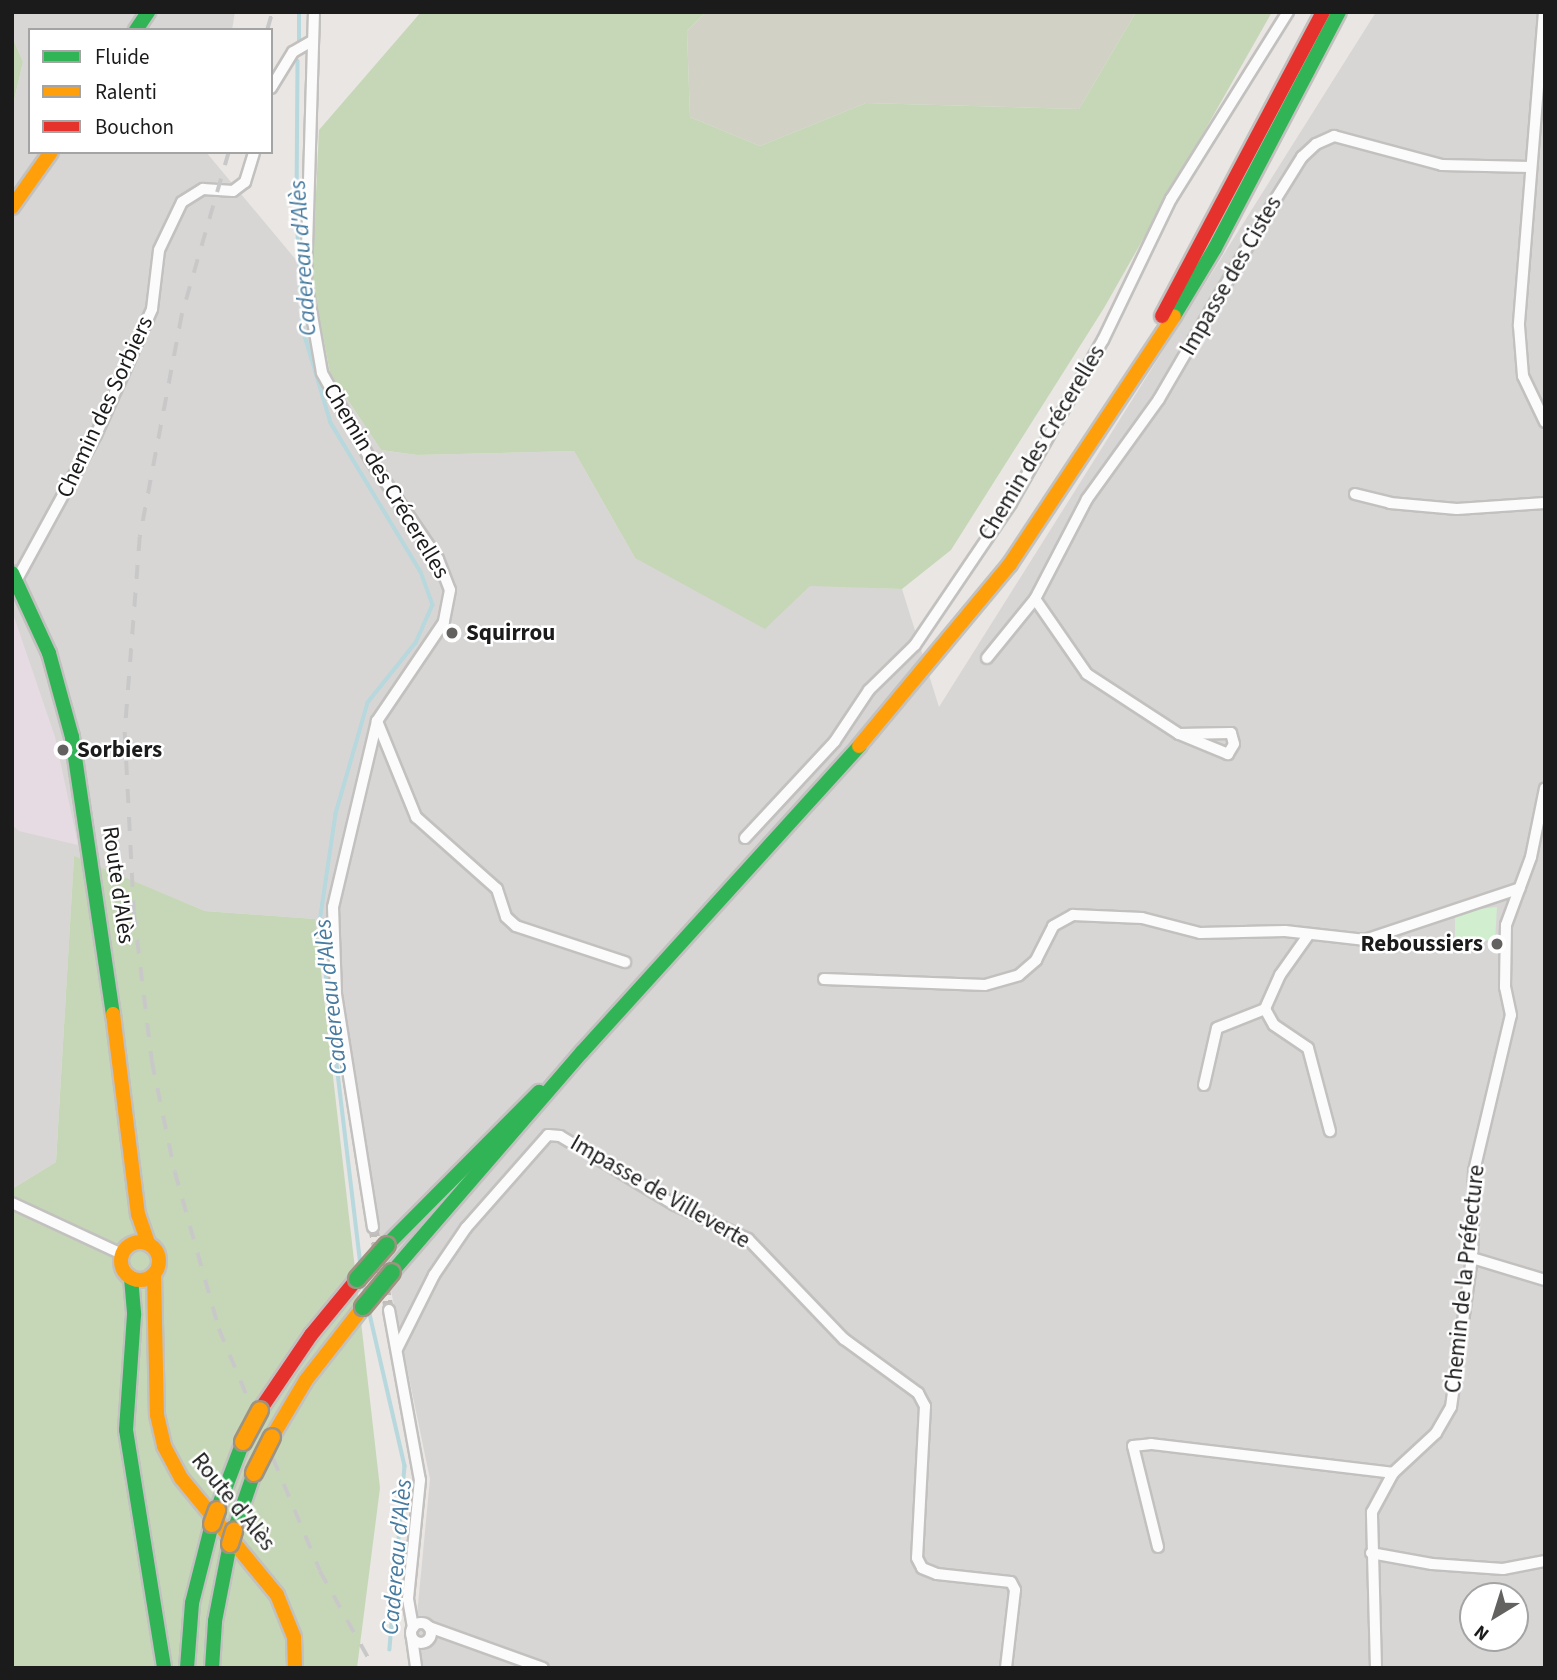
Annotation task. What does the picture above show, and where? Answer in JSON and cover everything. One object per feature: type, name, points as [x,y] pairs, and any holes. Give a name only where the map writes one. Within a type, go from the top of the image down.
[{"type":"main road","points":[[137,28],[148,12]]},
{"type":"main road","points":[[212,1668],[219,1595],[232,1538],[254,1473],[306,1380],[392,1272],[582,1052],[805,810],[970,617],[1043,517],[1215,248],[1339,12]]},
{"type":"main road","points":[[1121,397],[1323,13]]},
{"type":"main road","points":[[12,207],[50,154]]},
{"type":"main road","name":"Route d'Alès","points":[[14,581],[49,653],[72,737],[94,868],[138,1214],[148,1243]]},
{"type":"main road","points":[[187,1668],[192,1603],[214,1517],[243,1442],[260,1410],[311,1335],[387,1245],[582,1052]]},
{"type":"main road","name":"Route d'Alès","points":[[126,1249],[138,1214]]},
{"type":"main road","points":[[148,1243],[158,1257],[154,1274],[143,1279],[131,1278],[123,1270],[126,1249],[148,1243]]},
{"type":"main road","name":"Route d'Alès","points":[[154,1274],[157,1415],[164,1446],[181,1478],[278,1595],[294,1637],[295,1668]]},
{"type":"main road","points":[[131,1278],[134,1315],[125,1430],[164,1668]]},
{"type":"street","name":"Chemin des Crécerelles","points":[[314,12],[310,42],[313,147],[306,281],[323,373],[370,459],[438,559],[450,590],[448,612],[439,632],[377,721],[333,907],[336,994],[373,1227]]},
{"type":"street","name":"Chemin des Crécerelles","points":[[746,838],[835,741],[869,690],[915,645],[1012,503],[1103,340],[1171,199],[1288,12]]},
{"type":"street","points":[[1544,12],[1519,326],[1522,376],[1545,422]]},
{"type":"street","points":[[273,85],[293,52],[310,42]]},
{"type":"street","name":"Impasse des Cistes","points":[[987,658],[1035,599],[1087,499],[1159,399],[1272,205],[1302,157],[1316,144],[1334,136],[1345,137],[1442,165],[1530,167]]},
{"type":"street","name":"Chemin des Sorbiers","points":[[14,581],[96,435],[146,321],[159,250],[182,202],[203,189],[233,191],[245,182],[253,154]]},
{"type":"street","points":[[1355,494],[1390,503],[1457,509],[1545,503]]},
{"type":"street","points":[[1035,599],[1087,674],[1179,734]]},
{"type":"street","points":[[377,721],[416,817],[497,889],[506,917],[516,926],[625,962]]},
{"type":"street","name":"Chemin de la Préfecture","points":[[1376,1668],[1372,1512],[1393,1473],[1436,1433],[1451,1407],[1472,1258],[1474,1171],[1511,1014],[1505,987],[1506,925],[1531,856],[1545,788]]},
{"type":"street","points":[[824,979],[985,985],[1019,975],[1036,960],[1053,926],[1073,915],[1142,918],[1200,933],[1309,934],[1365,940],[1520,888]]},
{"type":"street","points":[[1204,1085],[1217,1028],[1265,1009],[1280,975],[1309,934]]},
{"type":"street","points":[[1265,1009],[1274,1025],[1308,1048],[1330,1131]]},
{"type":"street","name":"Impasse de Villeverte","points":[[397,1349],[434,1275],[466,1228],[548,1135],[560,1136],[675,1205],[748,1239],[844,1339],[918,1393],[925,1406],[917,1558],[922,1568],[937,1574],[1011,1582],[1015,1590],[1006,1668]]},
{"type":"street","points":[[12,1203],[126,1249]]},
{"type":"street","points":[[1472,1258],[1545,1280]]},
{"type":"street","points":[[388,1310],[419,1480],[408,1599],[412,1615],[425,1633],[543,1668]]},
{"type":"street","points":[[1158,1547],[1133,1446],[1151,1444],[1393,1473]]},
{"type":"street","points":[[1371,1553],[1432,1564],[1503,1569],[1545,1561]]},
{"type":"street","points":[[416,1666],[425,1633]]},
{"type":"shaded area","points":[[12,12],[235,12],[232,28],[28,28],[28,154],[208,154],[312,279],[330,373],[381,450],[417,455],[574,451],[635,558],[810,585],[902,589],[939,707],[1376,12],[1545,12],[1545,1668],[412,1668],[430,1479],[314,919],[205,911],[74,857],[56,1162],[12,1189],[12,109],[23,62],[12,36]]},
{"type":"shaded area","points":[[706,12],[1136,12],[1079,109],[866,103],[760,146],[690,117],[687,31]]},
{"type":"shaded area","points":[[12,611],[55,737],[78,845],[19,831],[12,825]]},
{"type":"green space","points":[[421,12],[706,12],[687,31],[690,117],[760,146],[866,103],[1079,109],[1136,12],[1272,12],[1104,308],[951,550],[902,589],[810,586],[765,629],[635,558],[574,451],[417,455],[381,450],[330,373],[312,279],[319,130]]},
{"type":"green space","points":[[12,36],[23,62],[12,109]]},
{"type":"green space","points":[[74,856],[205,911],[315,919],[380,1488],[357,1668],[12,1668],[12,1189],[56,1162]]},
{"type":"green space","points":[[1497,907],[1495,941],[1455,937],[1455,912]]},
{"type":"waterway","name":"Cadereau d'Alès","points":[[299,12],[299,43]]},
{"type":"waterway","name":"Cadereau d'Alès","points":[[298,61],[297,214],[303,329],[331,423],[421,572],[433,605],[416,643],[368,703],[336,814],[320,922],[361,1268]]},
{"type":"waterway","name":"Cadereau d'Alès","points":[[363,1279],[366,1295]]},
{"type":"waterway","name":"Cadereau d'Alès","points":[[369,1310],[405,1466],[390,1649]]},
{"type":"tunnel","points":[[373,1227],[389,1310]]},
{"type":"railway","points":[[268,28],[272,12]]},
{"type":"railway","points":[[228,154],[182,315],[140,537],[125,733],[134,912],[152,1061],[175,1172],[219,1329],[320,1571],[374,1668]]},
{"type":"traffic: fast","points":[[137,28],[148,12]]},
{"type":"traffic: fast","points":[[1174,316],[1215,248],[1339,12]]},
{"type":"traffic: fast","points":[[12,573],[49,653],[72,737],[113,1014]]},
{"type":"traffic: fast","points":[[392,1272],[582,1052],[859,746]]},
{"type":"traffic: fast","points":[[387,1245],[539,1092]]},
{"type":"traffic: fast","points":[[357,1279],[387,1245]]},
{"type":"traffic: fast","points":[[363,1307],[392,1272]]},
{"type":"traffic: fast","points":[[131,1278],[134,1315],[126,1430],[164,1668]]},
{"type":"traffic: fast","points":[[217,1510],[243,1442]]},
{"type":"traffic: fast","points":[[234,1531],[254,1473]]},
{"type":"traffic: fast","points":[[187,1668],[192,1603],[212,1524]]},
{"type":"traffic: fast","points":[[212,1668],[215,1621],[230,1544]]},
{"type":"traffic: slow","points":[[12,207],[50,154]]},
{"type":"traffic: slow","points":[[859,746],[1010,564],[1174,316]]},
{"type":"traffic: slow","points":[[113,1014],[138,1214],[148,1243]]},
{"type":"traffic: slow","points":[[140,1242],[153,1248],[159,1261],[153,1274],[140,1280],[127,1274],[121,1261],[127,1248],[140,1242]]},
{"type":"traffic: slow","points":[[154,1274],[157,1415],[164,1446],[181,1478],[277,1595],[294,1637],[295,1668]]},
{"type":"traffic: slow","points":[[272,1437],[306,1380],[363,1307]]},
{"type":"traffic: slow","points":[[243,1442],[260,1410]]},
{"type":"traffic: slow","points":[[254,1473],[272,1437]]},
{"type":"traffic: slow","points":[[212,1524],[217,1510]]},
{"type":"traffic: slow","points":[[230,1544],[234,1531]]},
{"type":"traffic: jam","points":[[1162,316],[1323,12]]},
{"type":"traffic: jam","points":[[260,1410],[311,1335],[357,1279]]},
{"type":"place","name":"Squirrou","points":[[452,633]]},
{"type":"place","name":"Sorbiers","points":[[63,750]]},
{"type":"place","name":"Reboussiers","points":[[1497,944]]}]
